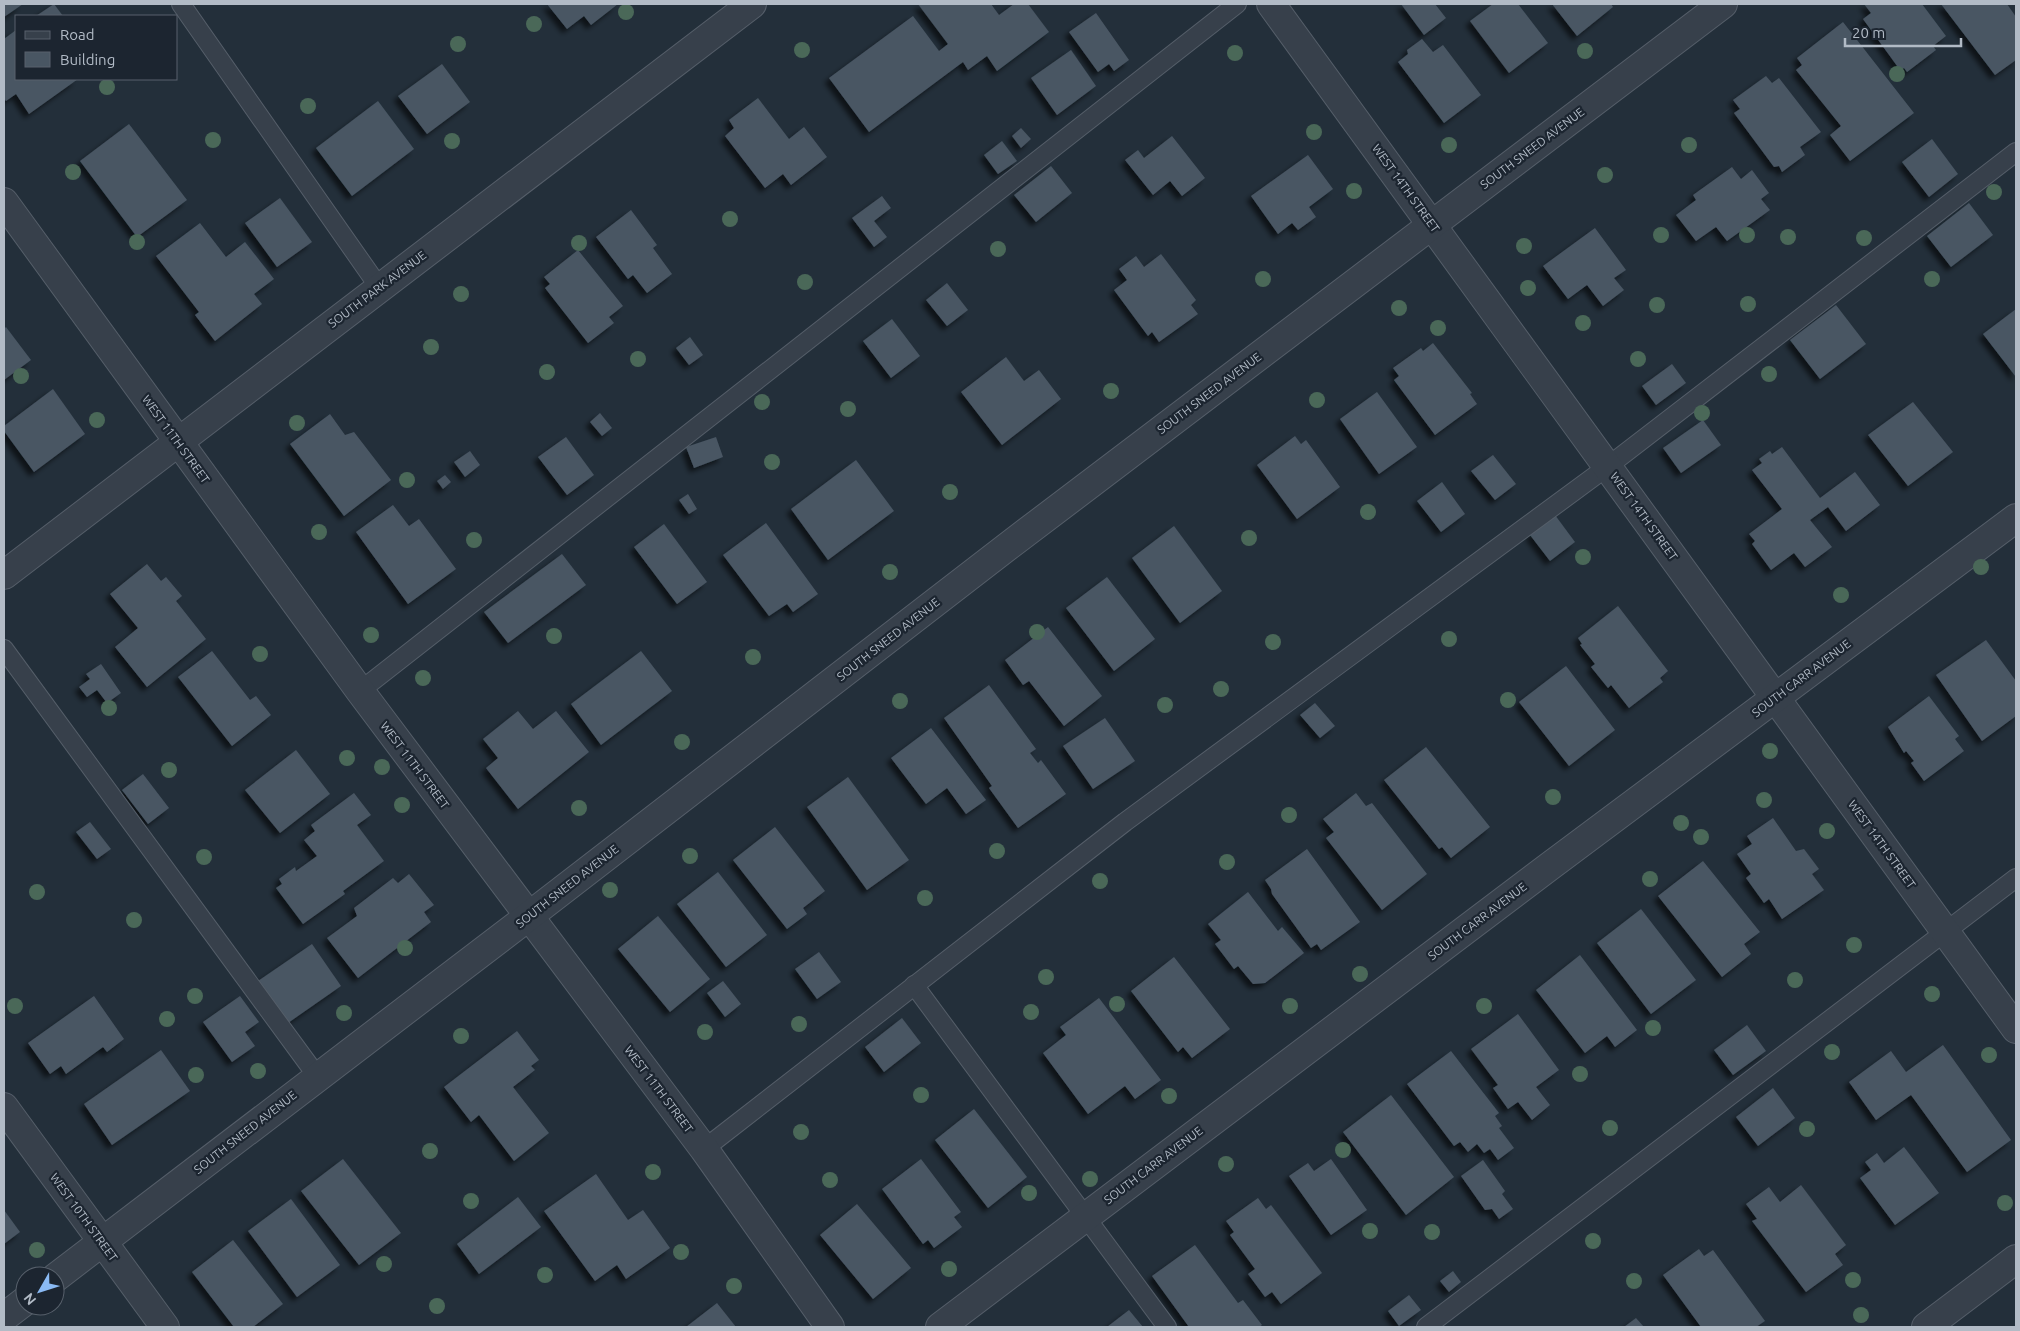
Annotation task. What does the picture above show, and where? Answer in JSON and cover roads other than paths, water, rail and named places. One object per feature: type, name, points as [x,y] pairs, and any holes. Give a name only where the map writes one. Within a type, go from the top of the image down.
[{"type":"street","name":"SOUTH PARK AVENUE","points":[[4,575],[752,4]]},
{"type":"street","name":"WEST 14TH STREET","points":[[1271,4],[2016,1028]]},
{"type":"street","name":"SOUTH SNEED AVENUE","points":[[65,1270],[529,916],[1007,547],[1723,4]]},
{"type":"street","name":"WEST 11TH STREET","points":[[4,202],[360,691],[704,1149],[830,1327]]},
{"type":"street","name":"SOUTH CARR AVENUE","points":[[940,1327],[2016,518]]},
{"type":"street","name":"WEST 10TH STREET","points":[[4,1107],[165,1327]]},
{"type":"street","points":[[1926,1327],[2016,1259]]},
{"type":"street","points":[[4,1317],[15,1309]]},
{"type":"lane","points":[[181,4],[379,287]]},
{"type":"lane","points":[[360,691],[1237,4]]},
{"type":"lane","points":[[704,1149],[1125,822],[1608,467],[2016,152]]},
{"type":"lane","points":[[4,649],[317,1076]]},
{"type":"lane","points":[[1426,1327],[2016,878]]},
{"type":"lane","points":[[914,985],[1167,1327]]}]
